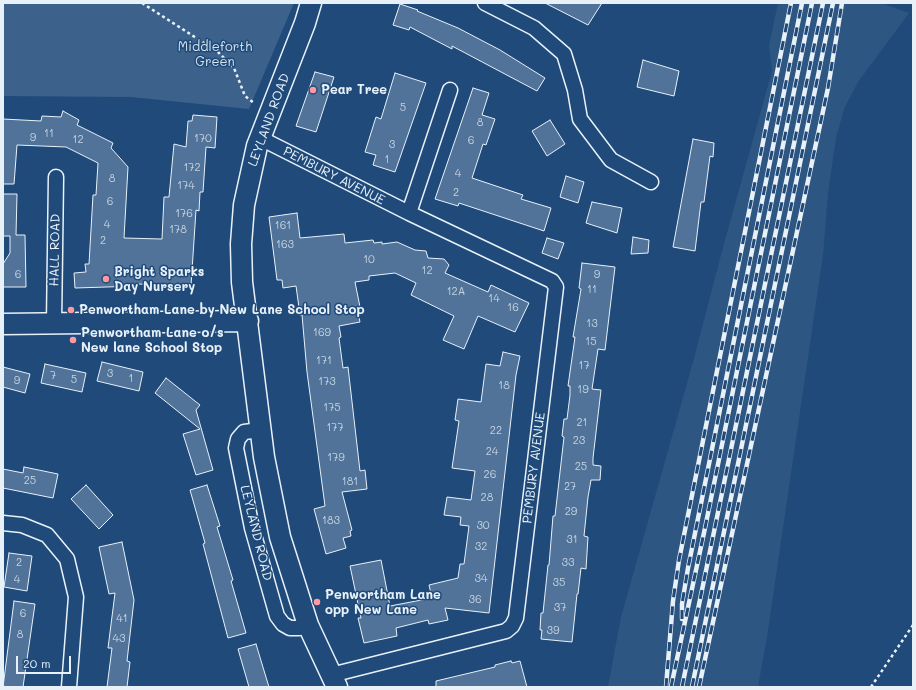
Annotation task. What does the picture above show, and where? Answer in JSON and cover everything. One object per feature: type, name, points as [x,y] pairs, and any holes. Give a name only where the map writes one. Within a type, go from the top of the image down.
[{"type":"main road","name":"LEYLAND ROAD","points":[[311,3],[305,23],[260,138],[244,205],[241,244],[242,282],[264,457],[280,537],[308,625],[334,681]]},
{"type":"main road","points":[[3,324],[248,321]]},
{"type":"street","points":[[491,4],[534,28],[564,54],[575,90],[580,119],[611,160],[651,182]]},
{"type":"street","points":[[409,213],[450,90]]},
{"type":"street","name":"PEMBURY AVENUE","points":[[260,138],[409,213],[552,281],[556,287],[516,618],[512,626],[506,631],[334,681]]},
{"type":"street","name":"HALL ROAD","points":[[54,324],[56,177]]},
{"type":"street","name":"LEYLAND ROAD","points":[[261,430],[244,432],[238,439],[236,448],[252,528],[277,616],[283,624],[290,628],[299,628],[308,625]]},
{"type":"street","points":[[3,523],[22,525],[47,535],[67,558],[76,597],[69,687]]},
{"type":"path","points":[[142,3],[218,52],[234,68],[245,96],[268,115]]},
{"type":"path","points":[[871,687],[913,625]]},
{"type":"shaded area","points":[[778,3],[881,3],[909,13],[858,82],[844,109],[836,138],[828,193],[823,255],[767,637],[758,687],[608,687],[621,617],[693,362],[772,71],[769,45]]},
{"type":"green space","name":"Middleforth Green","points":[[3,3],[294,3],[249,109],[131,97],[3,96]]},
{"type":"building","points":[[545,3],[602,3],[588,25]]},
{"type":"building","points":[[400,4],[418,10],[417,11],[458,28],[500,50],[545,78],[537,91],[452,46],[452,49],[410,27],[409,30],[393,25]]},
{"type":"building","points":[[643,60],[679,71],[674,96],[637,87]]},
{"type":"building","points":[[315,72],[334,77],[316,132],[296,126]]},
{"type":"building","points":[[395,73],[426,83],[395,172],[373,165],[376,155],[365,152],[376,117],[381,119]]},
{"type":"building","points":[[473,88],[489,93],[482,115],[495,119],[486,145],[483,144],[472,178],[523,195],[521,199],[551,208],[544,231],[459,203],[458,206],[435,199]]},
{"type":"building","points":[[63,111],[79,120],[77,125],[113,143],[111,148],[128,167],[124,238],[162,239],[164,197],[169,197],[174,144],[186,147],[188,121],[192,121],[193,115],[217,117],[215,148],[206,147],[203,192],[200,192],[199,211],[196,210],[191,286],[138,284],[138,286],[75,288],[74,273],[86,272],[85,264],[89,264],[93,195],[96,195],[98,163],[66,147],[17,145],[14,184],[3,184],[3,119],[41,121],[42,116],[61,117]]},
{"type":"building","points":[[550,120],[565,144],[547,156],[532,131]]},
{"type":"building","points":[[693,139],[714,143],[713,157],[710,156],[704,202],[701,202],[695,251],[673,247]]},
{"type":"building","points":[[566,176],[584,182],[578,203],[560,197]]},
{"type":"building","points":[[3,194],[17,194],[16,235],[25,235],[26,287],[3,287],[3,264],[10,253],[10,236],[3,236]]},
{"type":"building","points":[[592,202],[622,208],[617,233],[586,223]]},
{"type":"building","points":[[297,213],[300,238],[344,234],[345,243],[373,240],[374,243],[382,242],[382,244],[397,242],[415,250],[426,251],[428,258],[444,259],[449,265],[445,273],[488,292],[491,285],[529,303],[515,332],[478,316],[464,349],[443,340],[454,316],[411,295],[416,283],[395,273],[369,276],[369,280],[355,282],[361,312],[358,313],[360,322],[339,326],[341,337],[339,338],[343,368],[348,367],[360,471],[365,470],[367,489],[342,492],[352,530],[350,531],[351,536],[343,538],[346,548],[326,554],[314,509],[325,506],[307,372],[302,315],[300,315],[296,286],[283,288],[282,280],[277,280],[269,217]]},
{"type":"building","points":[[633,237],[649,240],[648,253],[631,254]]},
{"type":"building","points":[[547,238],[564,243],[558,259],[542,253]]},
{"type":"building","points":[[582,263],[615,267],[605,350],[598,349],[592,389],[601,390],[593,458],[593,465],[601,466],[600,480],[591,480],[588,497],[584,536],[588,537],[586,569],[581,568],[572,642],[541,639],[542,630],[540,630],[564,437],[562,436],[564,419],[567,419],[570,395],[570,386],[568,386],[575,337],[573,337],[581,289],[579,288]]},
{"type":"building","points":[[503,352],[520,356],[516,375],[489,613],[445,608],[448,620],[429,624],[428,620],[396,628],[397,636],[364,643],[358,618],[361,618],[350,566],[381,560],[390,606],[432,598],[429,585],[458,578],[460,564],[464,564],[469,526],[460,525],[461,517],[444,515],[447,497],[471,500],[475,471],[452,468],[459,421],[455,420],[458,399],[481,402],[486,364],[500,366]]},
{"type":"building","points":[[102,362],[143,372],[139,391],[97,381]]},
{"type":"building","points":[[45,364],[86,373],[82,392],[41,383]]},
{"type":"building","points":[[3,367],[30,374],[25,393],[3,387]]},
{"type":"building","points":[[166,378],[200,405],[196,410],[213,470],[196,475],[183,434],[200,429],[155,393]]},
{"type":"building","points":[[24,467],[58,474],[53,498],[3,488],[3,469],[23,473]]},
{"type":"building","points":[[86,485],[113,515],[99,529],[71,499]]},
{"type":"building","points":[[207,485],[220,526],[217,527],[233,580],[231,581],[246,633],[228,638],[203,544],[205,543],[190,490]]},
{"type":"building","points":[[122,542],[134,600],[127,661],[130,662],[127,687],[107,687],[112,648],[108,648],[115,593],[109,594],[99,547]]},
{"type":"building","points":[[9,553],[32,556],[27,591],[4,587]]},
{"type":"building","points":[[14,601],[35,604],[23,687],[3,687]]},
{"type":"building","points":[[256,644],[269,687],[249,687],[238,649]]},
{"type":"building","points":[[511,661],[512,663],[520,661],[527,687],[436,687],[436,681],[495,667],[495,665]]},
{"type":"railway","points":[[666,687],[673,601],[679,560],[791,3]]},
{"type":"railway","points":[[682,619],[682,604],[688,568],[802,3]]},
{"type":"railway","points":[[671,687],[812,3]]},
{"type":"railway","points":[[682,687],[823,3]]},
{"type":"railway","points":[[692,687],[833,3]]},
{"type":"railway","points":[[699,687],[828,88],[842,3]]},
{"type":"place","name":"Pear Tree","points":[[313,90]]},
{"type":"place","name":"Bright Sparks Day Nursery","points":[[106,279]]},
{"type":"place","name":"Penwortham Lane by New Lane School Stop","points":[[71,310]]},
{"type":"place","name":"Penwortham Lane o/s New lane School Stop","points":[[73,340]]},
{"type":"place","name":"Penwortham Lane opp New Lane","points":[[317,602]]}]
